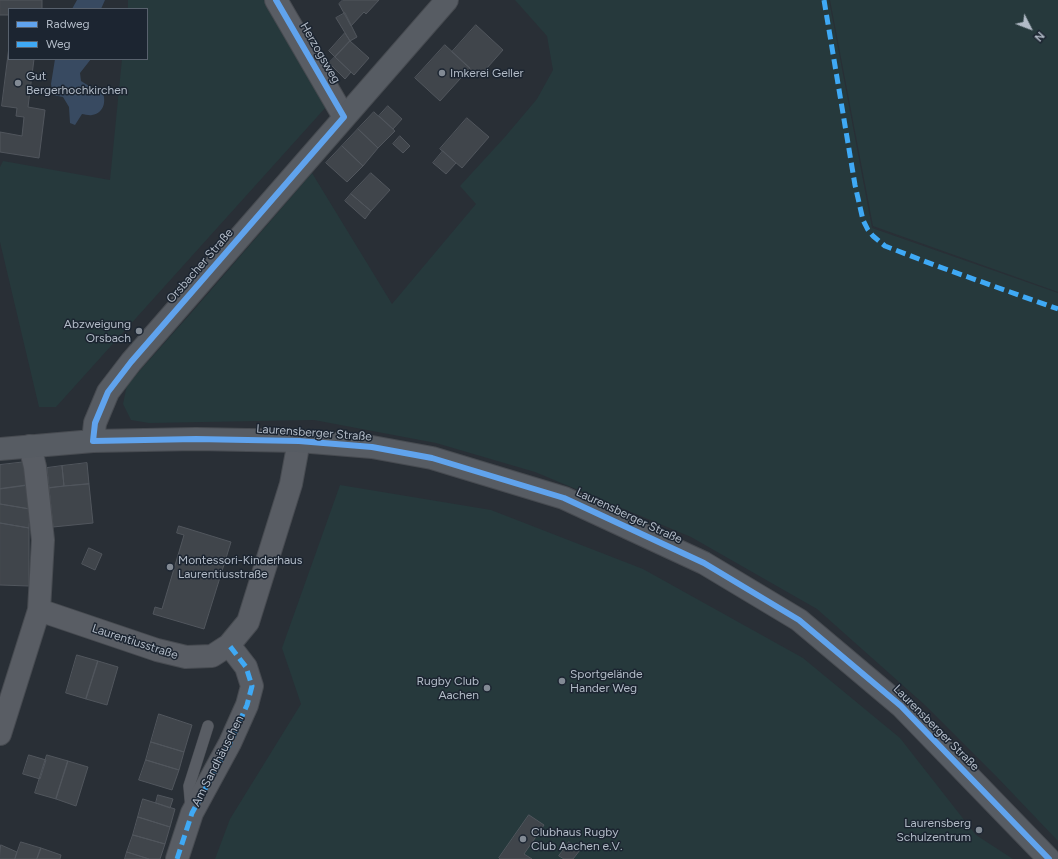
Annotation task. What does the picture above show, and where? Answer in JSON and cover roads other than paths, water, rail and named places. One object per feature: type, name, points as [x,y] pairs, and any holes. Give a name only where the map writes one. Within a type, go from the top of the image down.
[{"type":"street","name":"Herzogsweg","points":[[276,0],[344,117]]},
{"type":"street","name":"Orsbacher Straße","points":[[93,441],[95,423],[108,392],[131,362],[447,0]]},
{"type":"street","name":"Laurensberger Straße","points":[[0,449],[93,441],[196,439],[299,441],[372,447],[440,460],[564,498],[704,563],[798,620],[901,706],[1049,859]]},
{"type":"street","name":"Laurentiusstraße","points":[[39,610],[157,650],[186,658],[212,656],[229,645],[248,622],[291,484],[299,441]]},
{"type":"street","points":[[0,734],[39,610],[43,540],[36,468],[30,446]]},
{"type":"street","name":"Am Sandhäuschen","points":[[177,859],[192,813],[230,743],[247,705],[252,686],[246,666],[229,645]]},
{"type":"lane","name":"Am Sandhäuschen","points":[[192,813],[189,786],[208,726]]},
{"type":"water","points":[[77,0],[105,0],[101,8],[73,8]]},
{"type":"water","points":[[55,60],[90,60],[80,73],[81,81],[89,86],[101,89],[104,97],[104,105],[100,112],[96,114],[82,114],[75,125],[70,123],[69,107],[63,97],[53,95],[51,84]]},
{"type":"place","name":"Imkerei Geller","points":[[442,73]]},
{"type":"place","name":"Gut Bergerhochkirchen","points":[[18,83]]},
{"type":"place","name":"Abzweigung Orsbach","points":[[139,331]]},
{"type":"place","name":"Montessori-Kinderhaus Laurentiusstraße","points":[[170,567]]},
{"type":"place","name":"Sportgelände Hander Weg","points":[[562,681]]},
{"type":"place","name":"Rugby Club Aachen","points":[[487,688]]},
{"type":"place","name":"Laurensberg Schulzentrum","points":[[979,830]]},
{"type":"place","name":"Clubhaus Rugby Club Aachen e.V.","points":[[523,839]]}]
